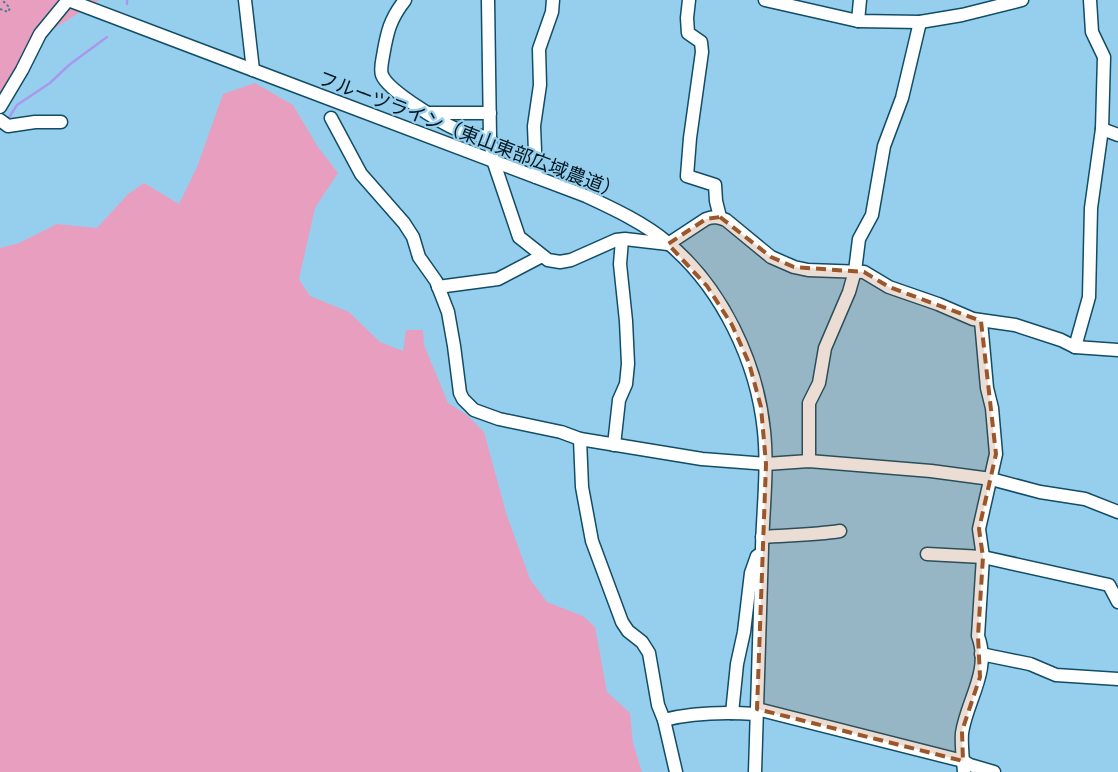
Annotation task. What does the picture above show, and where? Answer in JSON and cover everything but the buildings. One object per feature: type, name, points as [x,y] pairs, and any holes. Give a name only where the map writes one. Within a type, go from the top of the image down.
[{"type":"street","name":"フルーツライン（東山東部広域農道）","points":[[68,0],[586,196],[640,224],[668,244],[708,286],[732,325],[752,372],[761,407],[764,432],[766,464],[755,772]]},
{"type":"street","points":[[0,107],[22,70],[40,34],[68,0]]},
{"type":"street","points":[[245,0],[253,70]]},
{"type":"street","points":[[405,0],[395,14],[387,32],[381,71],[385,80],[427,114],[465,133],[490,137]]},
{"type":"street","points":[[488,0],[490,137],[494,160],[519,238],[545,258],[560,262],[571,260],[622,240],[668,244],[706,218],[720,217],[771,257],[794,267],[864,272],[889,286],[973,320],[1015,325],[1061,340],[1075,347],[1118,350]]},
{"type":"street","points":[[536,177],[534,126],[540,85],[538,49],[552,12],[553,0]]},
{"type":"street","points":[[689,0],[688,33],[701,42],[702,52],[690,138],[688,176],[715,185],[720,217]]},
{"type":"street","points":[[765,0],[858,21],[920,22],[962,15],[1022,0]]},
{"type":"street","points":[[858,21],[860,0]]},
{"type":"street","points":[[1075,347],[1089,297],[1091,217],[1102,129],[1104,57],[1092,32],[1090,0]]},
{"type":"street","points":[[809,461],[809,403],[820,378],[825,348],[849,292],[855,271],[859,239],[874,209],[884,146],[902,98],[920,22]]},
{"type":"street","points":[[427,114],[490,113]]},
{"type":"street","points":[[331,118],[361,174],[404,223],[413,237],[419,257],[436,281],[448,312],[460,393],[474,410],[500,419],[561,432],[580,439],[702,460],[766,464],[809,461],[931,471],[992,479],[1040,492],[1085,499],[1118,512]]},
{"type":"street","points":[[4,123],[61,122]]},
{"type":"street","points":[[1102,129],[1118,134]]},
{"type":"street","points":[[614,445],[619,400],[626,384],[628,364],[620,264],[622,240]]},
{"type":"street","points":[[438,287],[498,279],[545,258]]},
{"type":"street","points":[[963,766],[962,732],[980,677],[982,654],[978,636],[983,557],[979,529],[992,479],[996,454],[992,408],[987,388],[980,321]]},
{"type":"street","points":[[580,439],[582,487],[592,541],[622,622],[628,631],[642,642],[649,653],[658,705],[664,720],[676,772]]},
{"type":"street","points":[[762,537],[840,531]]},
{"type":"street","points":[[732,713],[737,664],[744,632],[751,573],[757,556],[762,554]]},
{"type":"street","points":[[927,554],[983,557],[1109,586],[1118,602]]},
{"type":"street","points":[[982,654],[1030,664],[1056,675],[1118,679]]},
{"type":"street","points":[[664,720],[718,712],[756,712],[963,766],[970,765],[994,772]]},
{"type":"path","points":[[0,9],[8,12],[10,8],[2,0]]},
{"type":"highlighted area","points":[[720,217],[771,257],[794,267],[864,272],[889,287],[981,321],[996,454],[979,529],[983,557],[978,636],[980,677],[962,731],[963,761],[757,709],[766,464],[761,407],[749,363],[732,325],[707,286],[668,244],[706,219]]},
{"type":"shaded area","points":[[0,0],[99,0],[52,30],[0,100]]},
{"type":"shaded area","points":[[255,83],[293,105],[318,147],[338,173],[315,208],[299,279],[310,296],[349,312],[380,342],[403,351],[406,330],[423,330],[424,345],[448,403],[467,415],[484,432],[507,516],[530,579],[547,602],[583,616],[595,627],[607,692],[630,713],[633,743],[642,772],[0,772],[0,248],[19,243],[57,224],[97,228],[128,194],[144,183],[179,204],[197,167],[223,94]]},
{"type":"waterway","points":[[8,119],[17,105],[50,83],[69,65],[107,37]]}]
